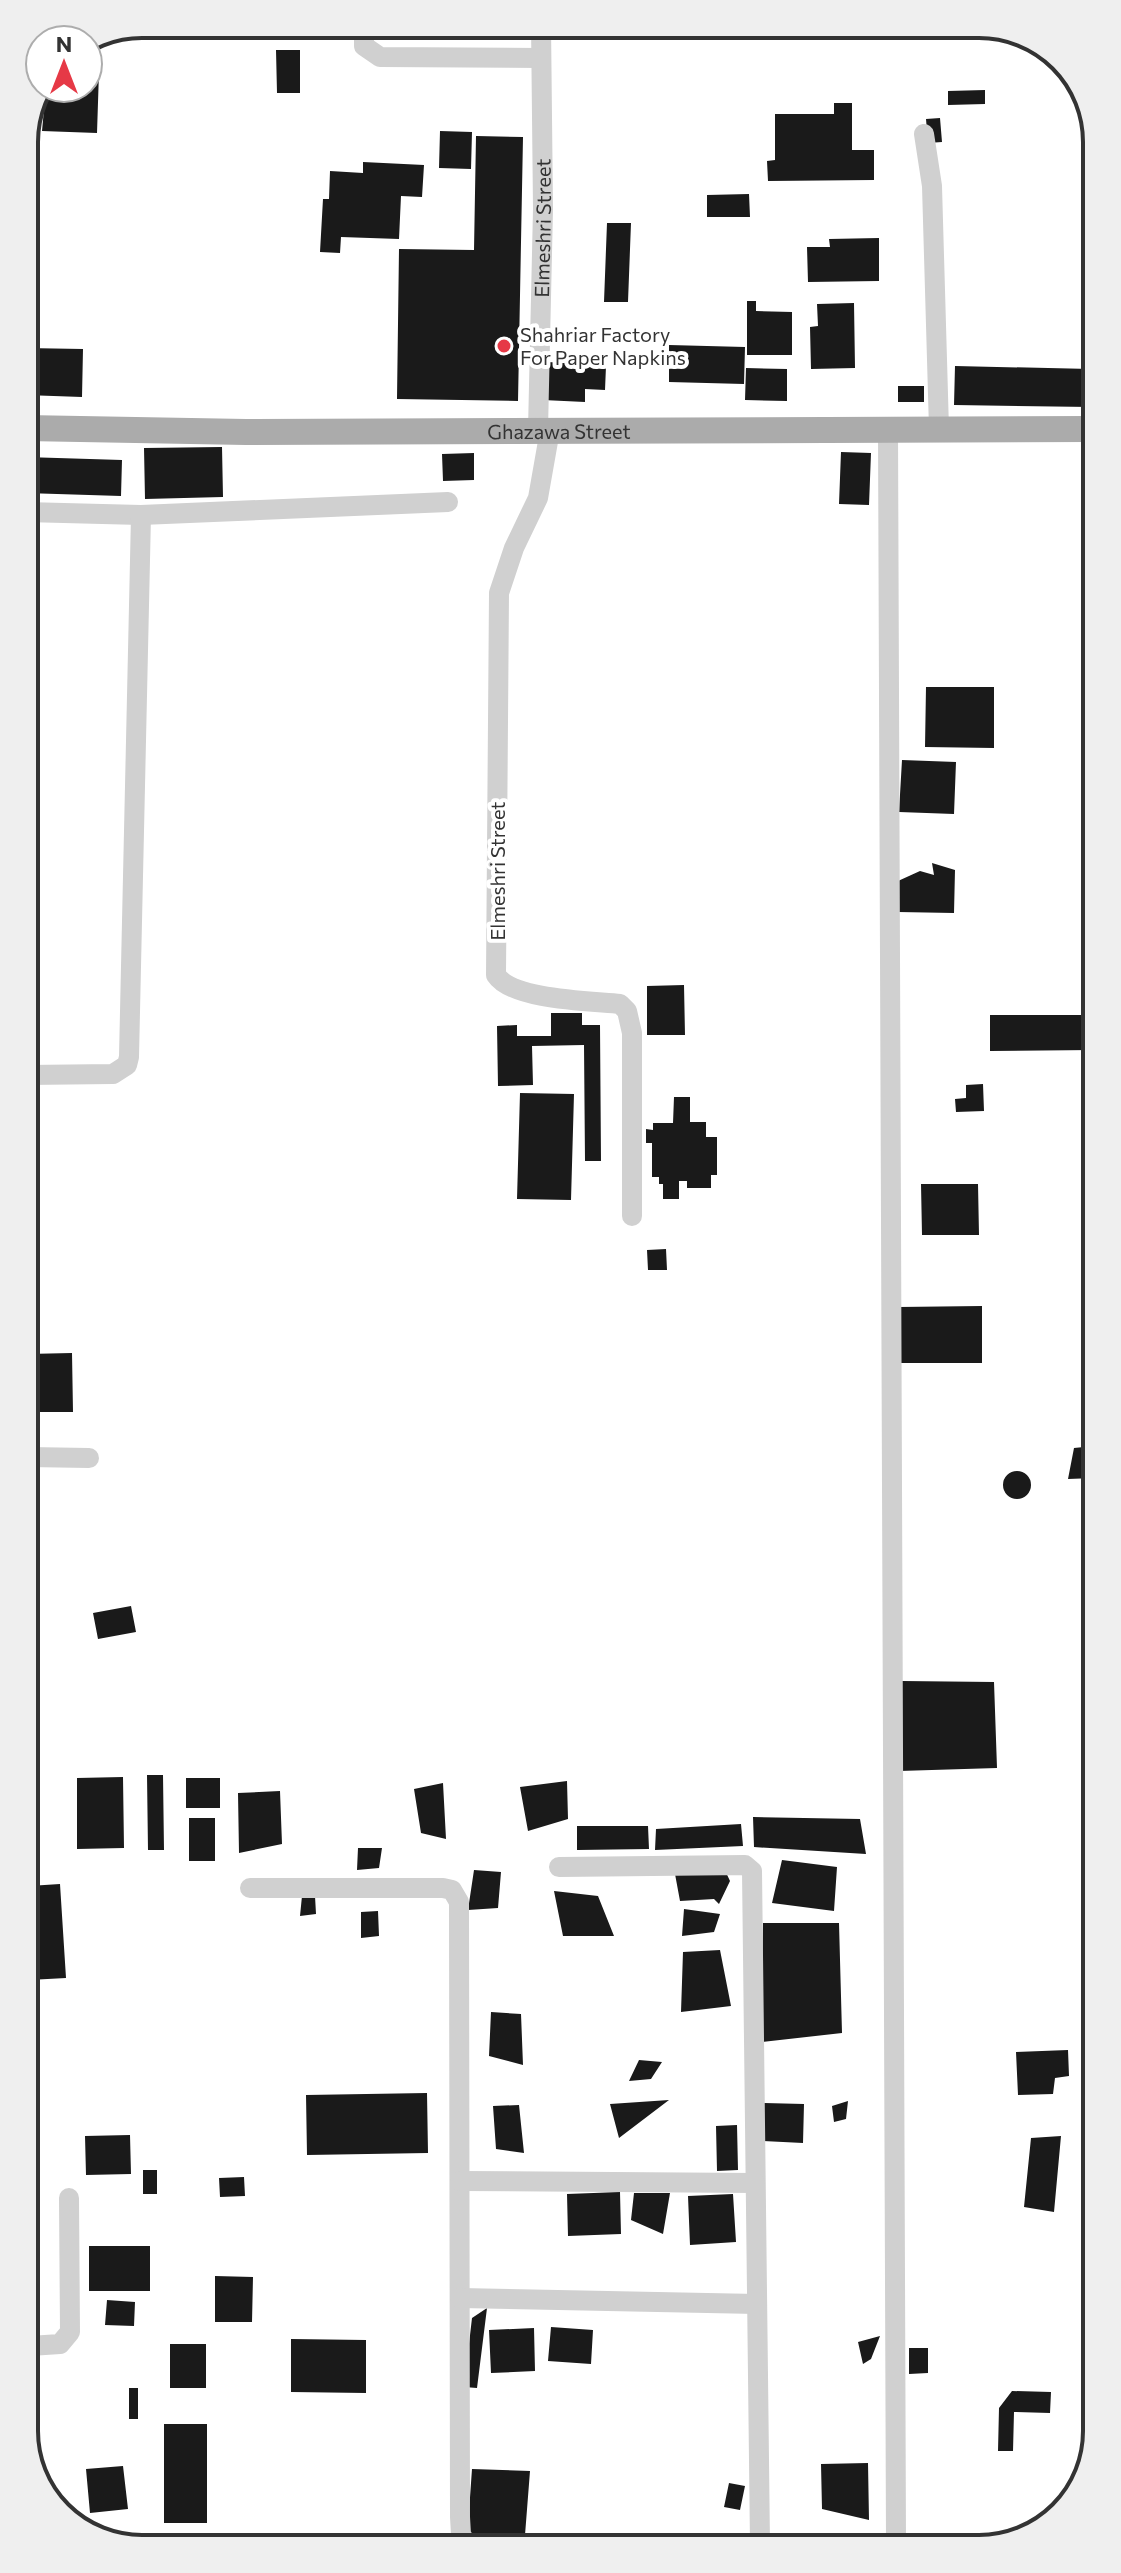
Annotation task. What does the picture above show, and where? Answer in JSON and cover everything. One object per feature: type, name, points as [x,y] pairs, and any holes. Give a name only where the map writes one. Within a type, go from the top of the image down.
[{"type":"main road","name":"Ghazawa Street","points":[[38,428],[246,432],[1083,429]]},
{"type":"street","points":[[364,38],[364,46],[380,57],[541,58]]},
{"type":"street","name":"Elmeshri Street","points":[[541,38],[544,430],[538,498],[514,548],[499,593],[496,975],[505,986],[515,989],[620,1004],[627,1011],[632,1033],[632,1216]]},
{"type":"street","points":[[924,134],[932,186],[939,429]]},
{"type":"street","points":[[888,429],[896,2535]]},
{"type":"street","points":[[38,512],[141,515],[448,502]]},
{"type":"street","points":[[38,1075],[113,1074],[127,1065],[129,1057],[141,515]]},
{"type":"street","points":[[38,1457],[89,1458]]},
{"type":"street","points":[[559,1867],[745,1865],[752,1871],[760,2535]]},
{"type":"street","points":[[250,1888],[443,1888],[457,1895],[462,2535]]},
{"type":"street","points":[[460,2181],[755,2183]]},
{"type":"street","points":[[38,2345],[60,2344],[70,2332],[69,2198]]},
{"type":"street","points":[[460,2298],[757,2304]]},
{"type":"building","points":[[276,50],[300,50],[300,93],[277,93]]},
{"type":"building","points":[[985,90],[985,104],[948,105],[948,91]]},
{"type":"building","points":[[834,103],[852,103],[852,150],[874,150],[874,180],[768,181],[767,161],[775,160],[775,114],[834,114]]},
{"type":"building","points":[[46,104],[98,104],[97,133],[42,131]]},
{"type":"building","points":[[940,118],[942,142],[928,143],[926,119]]},
{"type":"building","points":[[440,131],[472,132],[471,169],[439,168]]},
{"type":"building","points":[[476,136],[523,137],[518,401],[397,399],[399,249],[474,250]]},
{"type":"building","points":[[363,162],[424,165],[422,197],[401,196],[399,239],[341,237],[340,253],[320,252],[323,199],[329,199],[330,171],[363,173]]},
{"type":"building","points":[[749,194],[750,217],[707,217],[707,195]]},
{"type":"building","points":[[607,223],[631,223],[628,302],[604,302]]},
{"type":"building","points":[[879,238],[879,281],[808,282],[807,247],[830,247],[829,239]]},
{"type":"building","points":[[747,301],[756,301],[756,311],[792,312],[792,355],[747,355]]},
{"type":"building","points":[[854,303],[855,368],[811,369],[810,327],[818,326],[817,304]]},
{"type":"building","points":[[669,345],[745,347],[744,384],[669,382]]},
{"type":"building","points":[[38,348],[83,349],[82,397],[38,395]]},
{"type":"building","points":[[594,359],[606,366],[605,390],[585,389],[585,402],[543,400],[544,362],[579,363]]},
{"type":"building","points":[[955,366],[1083,369],[1083,407],[954,405]]},
{"type":"building","points":[[746,368],[787,369],[787,401],[745,400]]},
{"type":"building","points":[[898,386],[924,386],[924,402],[898,402]]},
{"type":"building","points":[[222,447],[223,497],[145,499],[144,448]]},
{"type":"building","points":[[841,452],[871,453],[869,505],[839,504]]},
{"type":"building","points":[[474,453],[474,480],[443,481],[442,454]]},
{"type":"building","points":[[38,457],[122,460],[121,496],[38,493]]},
{"type":"building","points":[[926,687],[994,687],[994,748],[925,747]]},
{"type":"building","points":[[902,760],[956,762],[954,814],[899,812]]},
{"type":"building","points":[[932,863],[955,870],[954,913],[898,912],[898,881],[920,871],[934,875]]},
{"type":"building","points":[[684,985],[685,1035],[647,1035],[647,986]]},
{"type":"building","points":[[551,1013],[582,1013],[582,1025],[600,1025],[601,1161],[585,1161],[584,1045],[532,1046],[533,1085],[498,1086],[497,1026],[517,1025],[517,1036],[551,1036]]},
{"type":"building","points":[[990,1015],[1083,1015],[1083,1050],[990,1051]]},
{"type":"building","points":[[983,1084],[984,1111],[956,1112],[955,1099],[966,1098],[966,1085]]},
{"type":"building","points":[[520,1093],[574,1094],[571,1200],[517,1199]]},
{"type":"building","points":[[674,1097],[690,1097],[690,1122],[706,1122],[706,1137],[717,1137],[717,1175],[711,1175],[711,1188],[687,1188],[687,1181],[679,1181],[679,1199],[663,1199],[663,1184],[659,1184],[659,1177],[652,1177],[652,1143],[646,1143],[646,1129],[653,1130],[653,1123],[673,1123]]},
{"type":"building","points":[[921,1184],[978,1184],[979,1235],[922,1235]]},
{"type":"building","points":[[666,1249],[667,1270],[648,1270],[647,1250]]},
{"type":"building","points":[[982,1306],[982,1363],[900,1363],[899,1307]]},
{"type":"building","points":[[72,1353],[73,1412],[38,1412],[38,1354]]},
{"type":"building","points":[[1083,1447],[1083,1478],[1068,1479],[1074,1448]]},
{"type":"building","points":[[1017,1471],[1027,1475],[1031,1485],[1027,1495],[1017,1499],[1007,1495],[1003,1485],[1007,1475]]},
{"type":"building","points":[[131,1606],[136,1632],[98,1639],[93,1613]]},
{"type":"building","points":[[902,1681],[994,1682],[997,1768],[899,1771]]},
{"type":"building","points":[[147,1775],[163,1775],[164,1850],[148,1850]]},
{"type":"building","points":[[123,1777],[124,1848],[77,1849],[77,1778]]},
{"type":"building","points":[[186,1778],[220,1778],[220,1808],[186,1808]]},
{"type":"building","points":[[567,1781],[568,1819],[528,1831],[520,1787]]},
{"type":"building","points":[[443,1783],[446,1839],[421,1833],[414,1789]]},
{"type":"building","points":[[280,1791],[282,1844],[239,1853],[238,1793]]},
{"type":"building","points":[[753,1817],[860,1819],[866,1854],[754,1847]]},
{"type":"building","points":[[189,1818],[215,1818],[215,1861],[189,1861]]},
{"type":"building","points":[[741,1824],[743,1846],[655,1850],[656,1829]]},
{"type":"building","points":[[577,1826],[648,1826],[649,1849],[577,1850]]},
{"type":"building","points":[[358,1848],[382,1848],[379,1868],[357,1870]]},
{"type":"building","points":[[782,1860],[837,1867],[834,1911],[772,1903]]},
{"type":"building","points":[[723,1866],[730,1881],[719,1904],[714,1899],[680,1901],[675,1874]]},
{"type":"building","points":[[474,1870],[501,1872],[498,1908],[468,1910]]},
{"type":"building","points":[[60,1884],[66,1978],[38,1980],[38,1885]]},
{"type":"building","points":[[554,1891],[598,1896],[614,1936],[563,1936]]},
{"type":"building","points":[[302,1896],[315,1896],[316,1914],[300,1916]]},
{"type":"building","points":[[684,1909],[720,1914],[714,1932],[682,1936]]},
{"type":"building","points":[[378,1911],[379,1936],[361,1938],[361,1912]]},
{"type":"building","points":[[763,1923],[839,1923],[842,2033],[761,2042]]},
{"type":"building","points":[[720,1950],[731,2006],[681,2012],[683,1952]]},
{"type":"building","points":[[491,2012],[521,2014],[523,2065],[489,2056]]},
{"type":"building","points":[[1068,2050],[1069,2076],[1055,2078],[1053,2094],[1018,2095],[1016,2052]]},
{"type":"building","points":[[639,2060],[662,2062],[651,2079],[629,2081]]},
{"type":"building","points":[[427,2093],[428,2153],[307,2155],[306,2095]]},
{"type":"building","points":[[669,2100],[619,2138],[610,2104]]},
{"type":"building","points":[[848,2101],[846,2119],[834,2122],[832,2106]]},
{"type":"building","points":[[764,2103],[804,2104],[803,2143],[763,2141]]},
{"type":"building","points":[[519,2105],[524,2153],[496,2149],[493,2106]]},
{"type":"building","points":[[737,2125],[738,2170],[717,2171],[716,2126]]},
{"type":"building","points":[[130,2135],[131,2174],[86,2175],[85,2136]]},
{"type":"building","points":[[1061,2136],[1054,2212],[1024,2207],[1031,2138]]},
{"type":"building","points":[[143,2170],[157,2170],[157,2194],[143,2194]]},
{"type":"building","points":[[244,2177],[245,2196],[220,2197],[219,2178]]},
{"type":"building","points":[[620,2192],[621,2234],[568,2236],[567,2194]]},
{"type":"building","points":[[634,2193],[670,2193],[663,2234],[631,2220]]},
{"type":"building","points":[[733,2194],[736,2242],[690,2245],[688,2196]]},
{"type":"building","points":[[89,2246],[150,2246],[150,2291],[89,2291]]},
{"type":"building","points":[[215,2276],[253,2277],[252,2322],[215,2322]]},
{"type":"building","points":[[107,2300],[135,2302],[134,2326],[105,2325]]},
{"type":"building","points":[[487,2308],[477,2388],[464,2387],[472,2318]]},
{"type":"building","points":[[551,2327],[593,2330],[591,2364],[548,2361]]},
{"type":"building","points":[[534,2328],[535,2371],[491,2373],[489,2330]]},
{"type":"building","points":[[880,2336],[871,2359],[863,2364],[858,2342]]},
{"type":"building","points":[[291,2339],[366,2340],[366,2393],[291,2392]]},
{"type":"building","points":[[170,2344],[206,2344],[206,2388],[170,2388]]},
{"type":"building","points":[[909,2348],[928,2348],[928,2373],[909,2374]]},
{"type":"building","points":[[129,2388],[138,2388],[138,2419],[129,2419]]},
{"type":"building","points":[[1012,2391],[1051,2392],[1050,2413],[1014,2412],[1013,2451],[998,2451],[999,2408]]},
{"type":"building","points":[[164,2424],[207,2424],[207,2523],[164,2523]]},
{"type":"building","points":[[868,2463],[869,2520],[822,2509],[821,2464]]},
{"type":"building","points":[[123,2466],[128,2509],[90,2513],[86,2469]]},
{"type":"building","points":[[472,2469],[530,2471],[525,2535],[467,2535]]},
{"type":"building","points":[[729,2483],[745,2486],[740,2510],[724,2507]]},
{"type":"place","name":"Shahriar Factory For Paper Napkins","points":[[504,346]]}]
